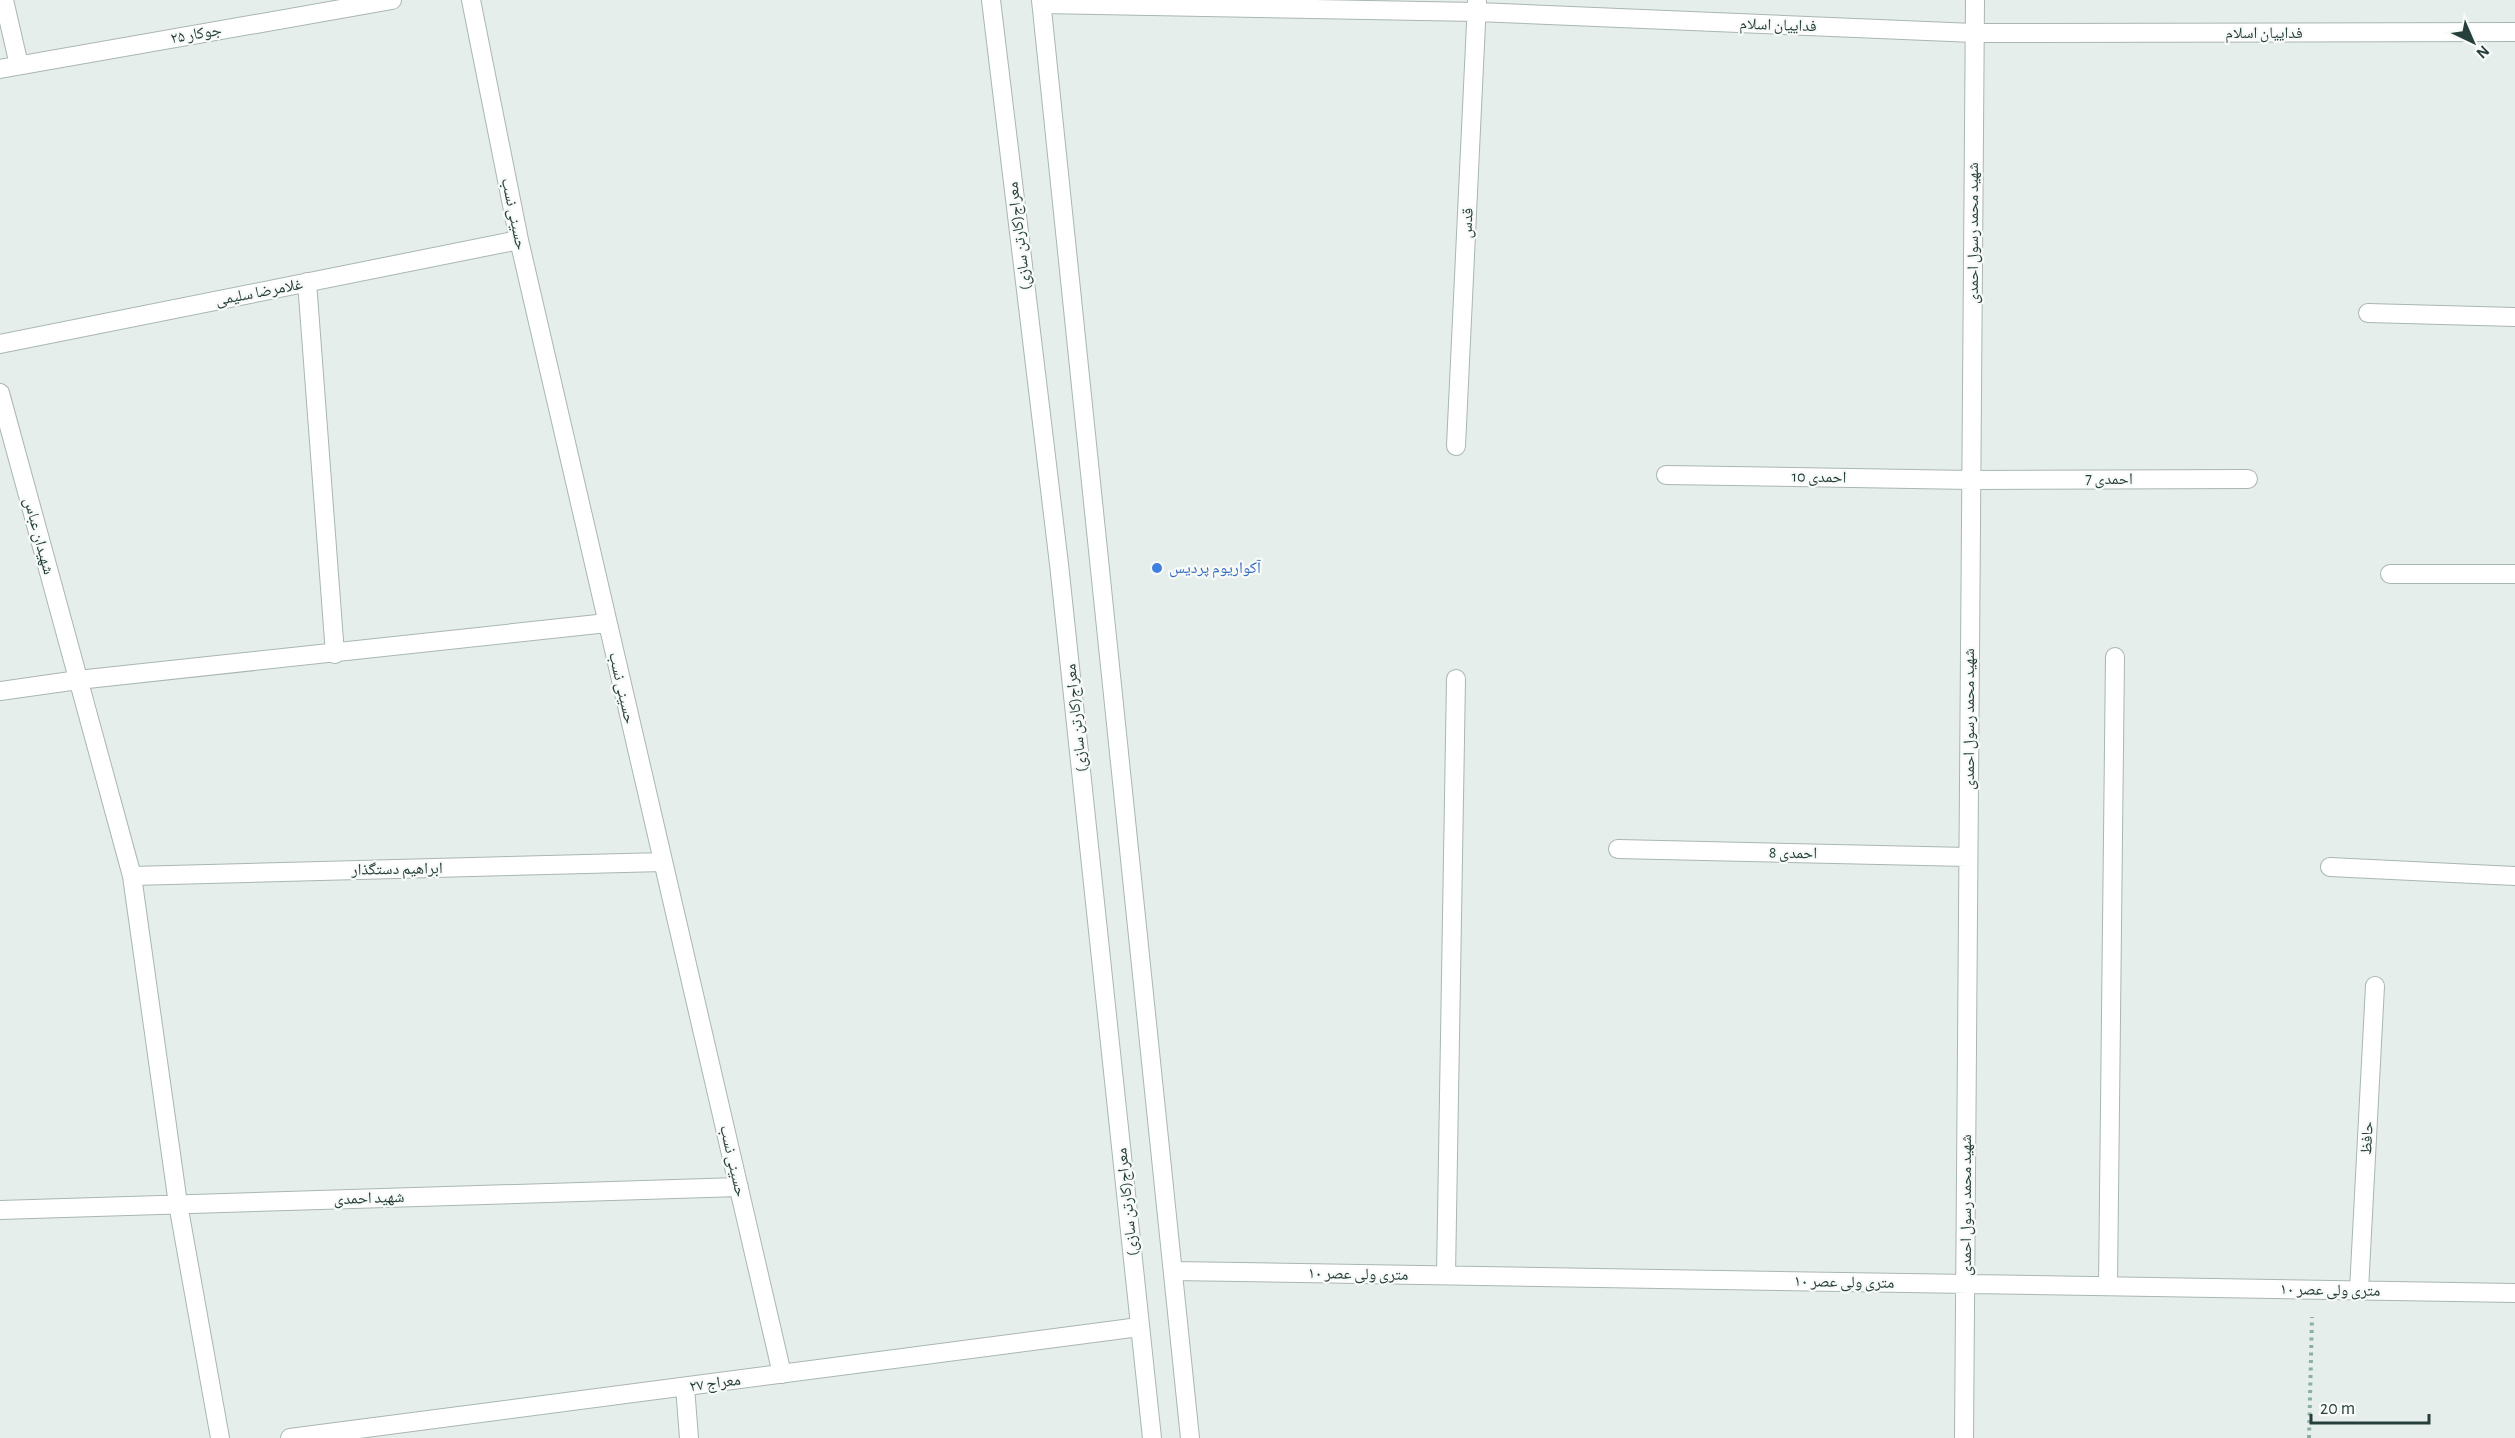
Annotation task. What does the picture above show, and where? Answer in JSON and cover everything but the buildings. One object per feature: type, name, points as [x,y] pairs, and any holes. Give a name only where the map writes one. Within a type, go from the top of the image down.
[{"type":"street","points":[[4,0],[19,65]]},
{"type":"street","name":"جوکار ۲۵","points":[[0,69],[392,0]]},
{"type":"street","name":"حسینی نسب","points":[[471,0],[519,240],[782,1374]]},
{"type":"street","name":"معراج(کارتن سازی)","points":[[991,0],[1059,564],[1152,1438]]},
{"type":"street","name":"شهید محمد رسول احمدی","points":[[1964,1438],[1976,0]]},
{"type":"street","points":[[1041,2],[1190,1438]]},
{"type":"street","name":"فداییان اسلام","points":[[1041,2],[1477,6],[1974,33],[2515,32]]},
{"type":"street","name":"قدس","points":[[1456,446],[1477,6]]},
{"type":"street","name":"غلامرضا سلیمی","points":[[0,344],[519,240]]},
{"type":"street","points":[[308,282],[335,654]]},
{"type":"street","points":[[2368,313],[2515,317]]},
{"type":"street","name":"شهیدان عباس","points":[[0,393],[132,876],[178,1204],[220,1438]]},
{"type":"street","name":"احمدی 10","points":[[1666,475],[1971,480]]},
{"type":"street","name":"احمدی 7","points":[[1971,480],[2248,478]]},
{"type":"street","points":[[2390,573],[2515,574]]},
{"type":"street","points":[[0,691],[78,680],[607,623]]},
{"type":"street","points":[[2108,1286],[2115,657]]},
{"type":"street","points":[[1446,1275],[1456,679]]},
{"type":"street","name":"احمدی 8","points":[[1618,849],[1968,857]]},
{"type":"street","name":"ابراهیم دستگذار","points":[[132,876],[663,862]]},
{"type":"street","points":[[2330,867],[2515,876]]},
{"type":"street","name":"حافظ","points":[[2359,1290],[2375,986]]},
{"type":"street","name":"شهید احمدی","points":[[0,1210],[739,1187]]},
{"type":"street","name":"۱۰ متری ولی عصر","points":[[1173,1271],[2515,1293]]},
{"type":"street","name":"معراج ۲۷","points":[[290,1438],[1139,1327]]},
{"type":"street","points":[[685,1387],[689,1438]]},
{"type":"path","points":[[2309,1438],[2313,1290]]},
{"type":"place","name":"آکواریوم پردیس","points":[[1157,568]]}]
